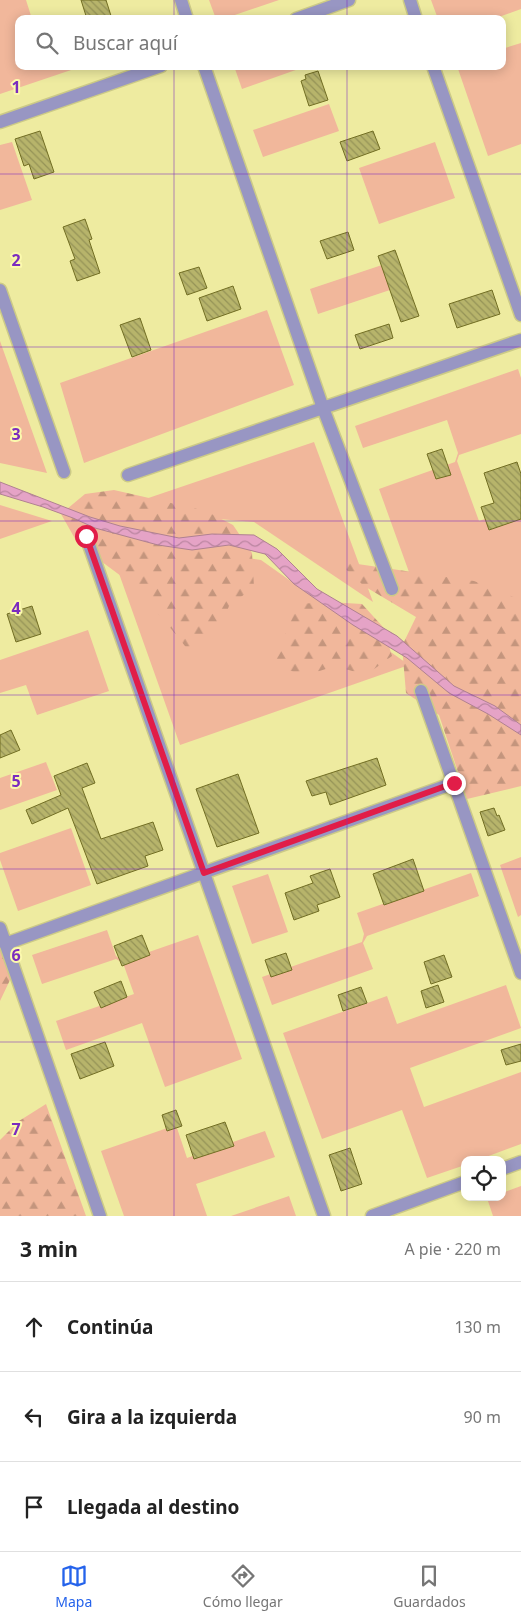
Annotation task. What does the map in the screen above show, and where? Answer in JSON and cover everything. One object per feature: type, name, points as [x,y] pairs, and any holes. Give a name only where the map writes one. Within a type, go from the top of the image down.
[{"type":"street","points":[[181,0],[186,15]]},
{"type":"street","points":[[307,15],[349,0]]},
{"type":"street","points":[[410,0],[415,15]]},
{"type":"street","points":[[0,122],[149,70]]},
{"type":"street","points":[[205,70],[324,408],[392,589]]},
{"type":"street","points":[[434,70],[521,316]]},
{"type":"street","points":[[0,290],[64,472]]},
{"type":"street","points":[[128,475],[521,340]]},
{"type":"street","points":[[86,536],[324,1216]]},
{"type":"street","points":[[421,691],[521,973]]},
{"type":"street","points":[[6,944],[454,783]]},
{"type":"street","points":[[0,928],[100,1216]]},
{"type":"street","points":[[506,1167],[521,1162]]},
{"type":"street","points":[[372,1216],[461,1183]]},
{"type":"green space","points":[[0,0],[26,0],[31,15],[15,15],[15,70],[71,70],[0,94]]},
{"type":"green space","points":[[209,0],[279,0],[235,15],[215,15]]},
{"type":"green space","points":[[431,0],[521,0],[521,9],[504,15],[437,15]]},
{"type":"green space","points":[[521,43],[521,144],[488,156],[458,70],[506,70],[506,48]]},
{"type":"green space","points":[[235,70],[296,70],[242,89]]},
{"type":"green space","points":[[329,104],[339,131],[263,157],[253,130]]},
{"type":"green space","points":[[12,142],[32,200],[0,210],[0,145]]},
{"type":"green space","points":[[435,142],[455,198],[379,224],[359,168]]},
{"type":"green space","points":[[385,264],[393,289],[318,314],[310,289]]},
{"type":"green space","points":[[267,310],[294,385],[84,463],[60,383]]},
{"type":"green space","points":[[0,341],[47,473],[0,463]]},
{"type":"green space","points":[[518,369],[521,378],[521,434],[459,455],[457,461],[479,521],[521,506],[521,708],[440,658],[379,489],[455,462],[458,453],[447,420],[363,448],[355,426]]},
{"type":"green space","points":[[314,442],[373,602],[254,522],[113,510]]},
{"type":"green space","points":[[114,490],[206,511],[233,525],[252,553],[254,587],[229,606],[217,636],[189,651],[129,582],[78,544],[61,514],[85,494]]},
{"type":"green space","points":[[0,505],[52,521],[0,539]]},
{"type":"green space","points":[[106,537],[261,560],[409,665],[180,745]]},
{"type":"green space","points":[[337,561],[474,581],[521,600],[521,786],[467,799],[439,715],[406,693],[402,646],[416,617],[364,586]]},
{"type":"green space","points":[[329,602],[362,604],[383,627],[392,656],[366,675],[335,666],[304,676],[273,664],[298,604]]},
{"type":"green space","points":[[88,630],[109,691],[37,715],[26,685],[0,693],[0,660]]},
{"type":"green space","points":[[46,762],[57,790],[0,810],[0,778]]},
{"type":"green space","points":[[71,828],[91,885],[18,911],[0,860],[0,853]]},
{"type":"green space","points":[[521,857],[521,915],[518,917],[500,865]]},
{"type":"green space","points":[[471,873],[479,896],[367,936],[363,943],[373,969],[272,1005],[262,977],[362,942],[364,934],[357,913]]},
{"type":"green space","points":[[268,874],[288,932],[252,944],[232,886]]},
{"type":"green space","points":[[107,930],[116,956],[123,961],[198,935],[242,1059],[165,1087],[142,1023],[66,1050],[56,1021],[134,994],[123,963],[116,959],[42,984],[32,955]]},
{"type":"green space","points":[[0,936],[8,948],[10,980],[0,1001]]},
{"type":"green space","points":[[506,985],[521,1028],[410,1068],[424,1107],[521,1072],[521,1144],[489,1156],[461,1156],[461,1166],[427,1178],[402,1110],[322,1139],[283,1033],[387,996],[397,1024]]},
{"type":"green space","points":[[46,1104],[86,1216],[0,1216],[0,1140],[19,1121]]},
{"type":"green space","points":[[176,1125],[187,1158],[265,1131],[275,1157],[196,1184],[207,1216],[124,1216],[101,1151]]},
{"type":"green space","points":[[521,1186],[521,1216],[493,1216],[488,1201],[506,1201],[506,1192]]},
{"type":"green space","points":[[289,1196],[296,1216],[231,1216]]},
{"type":"water","points":[[0,482],[90,517],[120,526],[179,538],[212,534],[254,535],[277,549],[317,589],[397,636],[454,686],[495,706],[521,725],[521,735],[488,714],[449,693],[407,658],[353,625],[294,584],[265,554],[229,545],[192,550],[158,545],[95,528],[43,507],[0,494]]},
{"type":"building","points":[[81,0],[106,0],[111,15],[86,15]]},
{"type":"building","points":[[318,71],[328,100],[309,106],[301,81],[306,79],[305,75]]},
{"type":"building","points":[[40,131],[54,172],[34,179],[29,164],[24,166],[15,139]]},
{"type":"building","points":[[373,131],[380,149],[347,161],[340,142]]},
{"type":"building","points":[[85,219],[92,239],[89,240],[100,273],[77,281],[70,261],[75,259],[63,227]]},
{"type":"building","points":[[348,232],[354,250],[327,259],[320,241]]},
{"type":"building","points":[[395,250],[419,316],[401,322],[378,256]]},
{"type":"building","points":[[199,267],[207,288],[187,295],[179,273]]},
{"type":"building","points":[[233,286],[241,309],[207,321],[199,298]]},
{"type":"building","points":[[492,290],[500,314],[457,328],[449,304]]},
{"type":"building","points":[[140,318],[151,350],[132,357],[120,325]]},
{"type":"building","points":[[389,324],[393,338],[360,349],[355,335]]},
{"type":"building","points":[[442,449],[451,475],[436,479],[427,454]]},
{"type":"building","points":[[517,462],[521,474],[521,519],[489,530],[481,507],[494,503],[484,473]]},
{"type":"building","points":[[32,606],[41,634],[16,642],[7,614]]},
{"type":"building","points":[[11,730],[20,750],[0,758],[0,735]]},
{"type":"building","points":[[377,758],[386,785],[330,805],[326,792],[312,796],[306,781]]},
{"type":"building","points":[[87,763],[95,783],[82,788],[101,839],[153,822],[163,850],[145,856],[148,866],[97,884],[68,808],[32,824],[26,810],[61,795],[54,776]]},
{"type":"building","points":[[238,774],[259,833],[217,847],[196,789]]},
{"type":"building","points":[[494,808],[505,830],[488,836],[480,812]]},
{"type":"building","points":[[413,859],[424,891],[384,905],[373,874]]},
{"type":"building","points":[[330,869],[340,897],[317,905],[319,911],[294,920],[285,893],[313,883],[310,876]]},
{"type":"building","points":[[142,935],[150,955],[122,966],[114,946]]},
{"type":"building","points":[[286,953],[292,970],[271,977],[265,960]]},
{"type":"building","points":[[444,955],[452,977],[431,984],[424,962]]},
{"type":"building","points":[[121,981],[127,997],[101,1008],[94,992]]},
{"type":"building","points":[[438,985],[444,1002],[426,1008],[421,991]]},
{"type":"building","points":[[361,987],[367,1003],[343,1011],[338,995]]},
{"type":"building","points":[[105,1042],[114,1066],[80,1079],[71,1054]]},
{"type":"building","points":[[521,1044],[521,1061],[506,1065],[501,1050]]},
{"type":"building","points":[[176,1110],[182,1126],[167,1131],[162,1115]]},
{"type":"building","points":[[225,1122],[234,1146],[194,1159],[186,1135]]},
{"type":"building","points":[[350,1148],[362,1184],[341,1191],[329,1155]]},
{"type":"route","points":[[86,536],[204,873],[454,783]]}]
